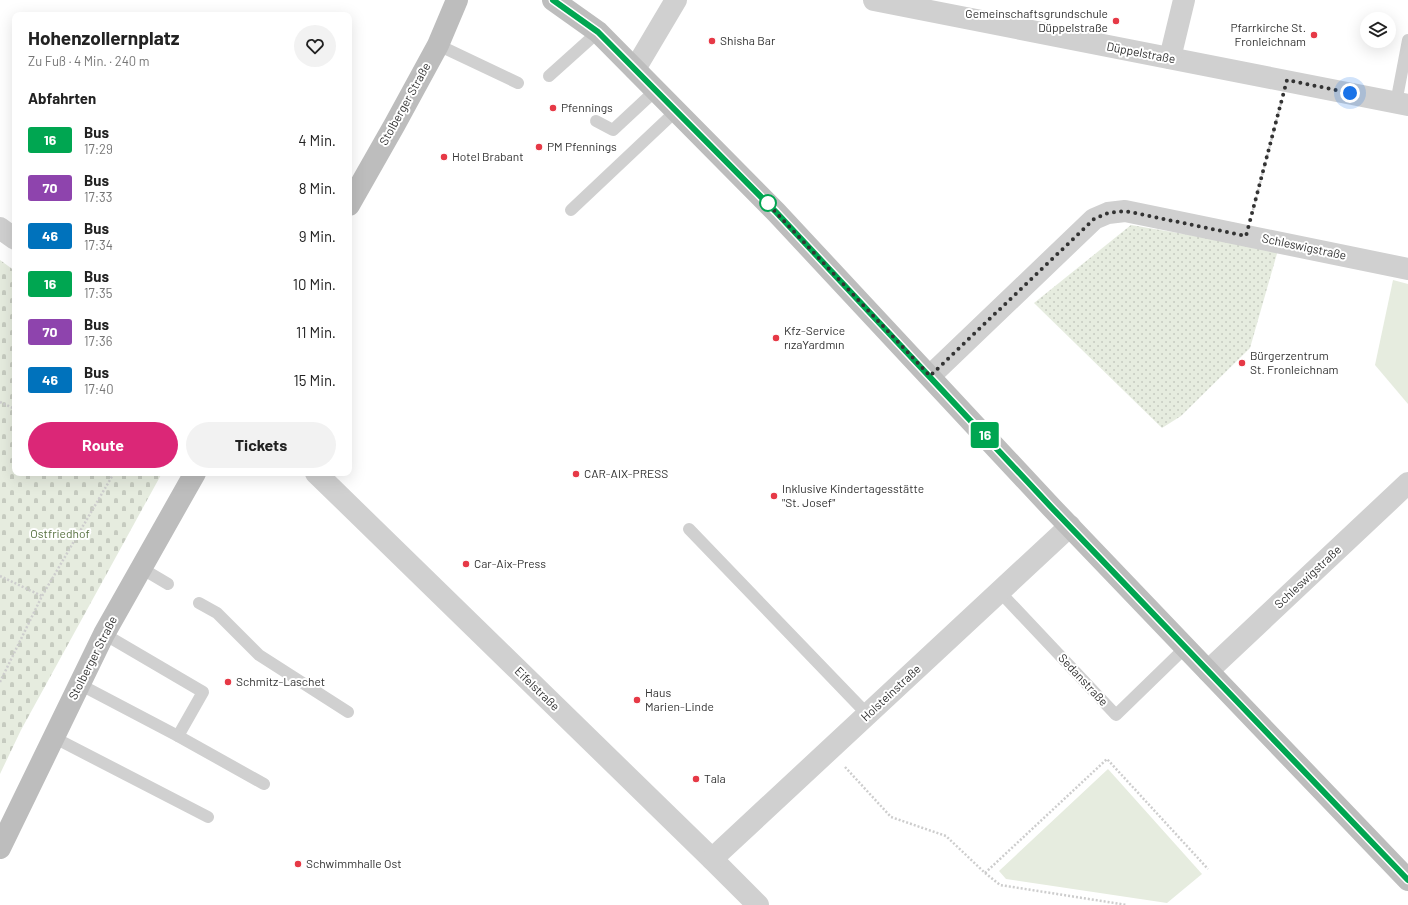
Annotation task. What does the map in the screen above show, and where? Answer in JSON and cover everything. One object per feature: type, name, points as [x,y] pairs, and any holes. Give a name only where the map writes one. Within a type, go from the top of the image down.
[{"type":"street","name":"Stolberger Straße","points":[[352,200],[438,45],[457,0]]},
{"type":"street","points":[[553,0],[598,32],[776,212],[1070,526],[1408,880]]},
{"type":"street","points":[[635,69],[676,0]]},
{"type":"street","name":"Düppelstraße","points":[[874,0],[1287,80],[1402,104]]},
{"type":"street","points":[[1170,58],[1184,0]]},
{"type":"street","name":"Schleswigstraße","points":[[930,376],[1094,219],[1108,213],[1125,211],[1408,269]]},
{"type":"street","points":[[0,228],[12,237]]},
{"type":"street","name":"Stolberger Straße","points":[[0,848],[104,634],[193,476]]},
{"type":"street","name":"Eifelstraße","points":[[319,476],[758,905]]},
{"type":"street","name":"Schleswigstraße","points":[[1208,671],[1408,483]]},
{"type":"street","name":"Holsteinstraße","points":[[712,859],[1070,526]]},
{"type":"lane","points":[[549,76],[598,32]]},
{"type":"lane","points":[[1402,104],[1408,40]]},
{"type":"lane","points":[[438,45],[518,82]]},
{"type":"lane","points":[[596,121],[613,130],[656,90]]},
{"type":"lane","points":[[571,210],[676,111]]},
{"type":"lane","points":[[689,529],[868,715]]},
{"type":"lane","points":[[141,568],[168,584]]},
{"type":"lane","name":"Sedanstraße","points":[[1000,591],[1116,716],[1186,647]]},
{"type":"lane","points":[[199,603],[217,613],[259,655],[348,712]]},
{"type":"lane","points":[[104,634],[202,692],[178,736]]},
{"type":"lane","points":[[79,684],[178,736],[264,784]]},
{"type":"lane","points":[[53,737],[208,817]]},
{"type":"path","points":[[1246,236],[1287,80]]},
{"type":"path","points":[[0,402],[12,408]]},
{"type":"path","points":[[0,682],[42,596],[112,476]]},
{"type":"path","points":[[0,576],[42,596]]},
{"type":"path","points":[[829,751],[891,817],[946,836],[1000,885],[1128,905]]},
{"type":"path","points":[[985,873],[1107,759],[1208,869]]},
{"type":"green space","points":[[1131,225],[1278,250],[1250,348],[1181,416],[1162,428],[1034,303]]},
{"type":"green space","name":"Ostfriedhof","points":[[0,260],[12,269],[12,476],[160,476],[21,730],[0,774]]},
{"type":"green space","points":[[1393,280],[1408,284],[1408,404],[1375,365]]},
{"type":"green space","points":[[1108,769],[1202,874],[1167,903],[1006,879],[999,871]]},
{"type":"bus line","name":"16","points":[[553,0],[598,32],[776,212],[1052,508],[1408,880]]},
{"type":"place","name":"Gemeinschaftsgrundschule Düppelstraße","points":[[1116,21]]},
{"type":"place","name":"Pfarrkirche St. Fronleichnam","points":[[1314,35]]},
{"type":"place","name":"Shisha Bar","points":[[712,41]]},
{"type":"place","name":"Pfennings","points":[[553,108]]},
{"type":"place","name":"PM Pfennings","points":[[539,147]]},
{"type":"place","name":"Hotel Brabant","points":[[444,157]]},
{"type":"place","name":"Kfz-Service rızaYardmın","points":[[776,338]]},
{"type":"place","name":"Bürgerzentrum St. Fronleichnam","points":[[1242,363]]},
{"type":"place","name":"CAR-AIX-PRESS","points":[[576,474]]},
{"type":"place","name":"Inklusive Kindertagesstätte \"St. Josef\"","points":[[774,496]]},
{"type":"place","name":"Car-Aix-Press","points":[[466,564]]},
{"type":"place","name":"Schmitz-Laschet","points":[[228,682]]},
{"type":"place","name":"Haus Marien-Linde","points":[[637,700]]},
{"type":"place","name":"Tala","points":[[696,779]]},
{"type":"place","name":"Schwimmhalle Ost","points":[[298,864]]},
{"type":"route","points":[[768,203],[766,202],[930,376],[1094,219],[1108,213],[1125,211],[1246,236],[1287,80],[1350,93]]}]
